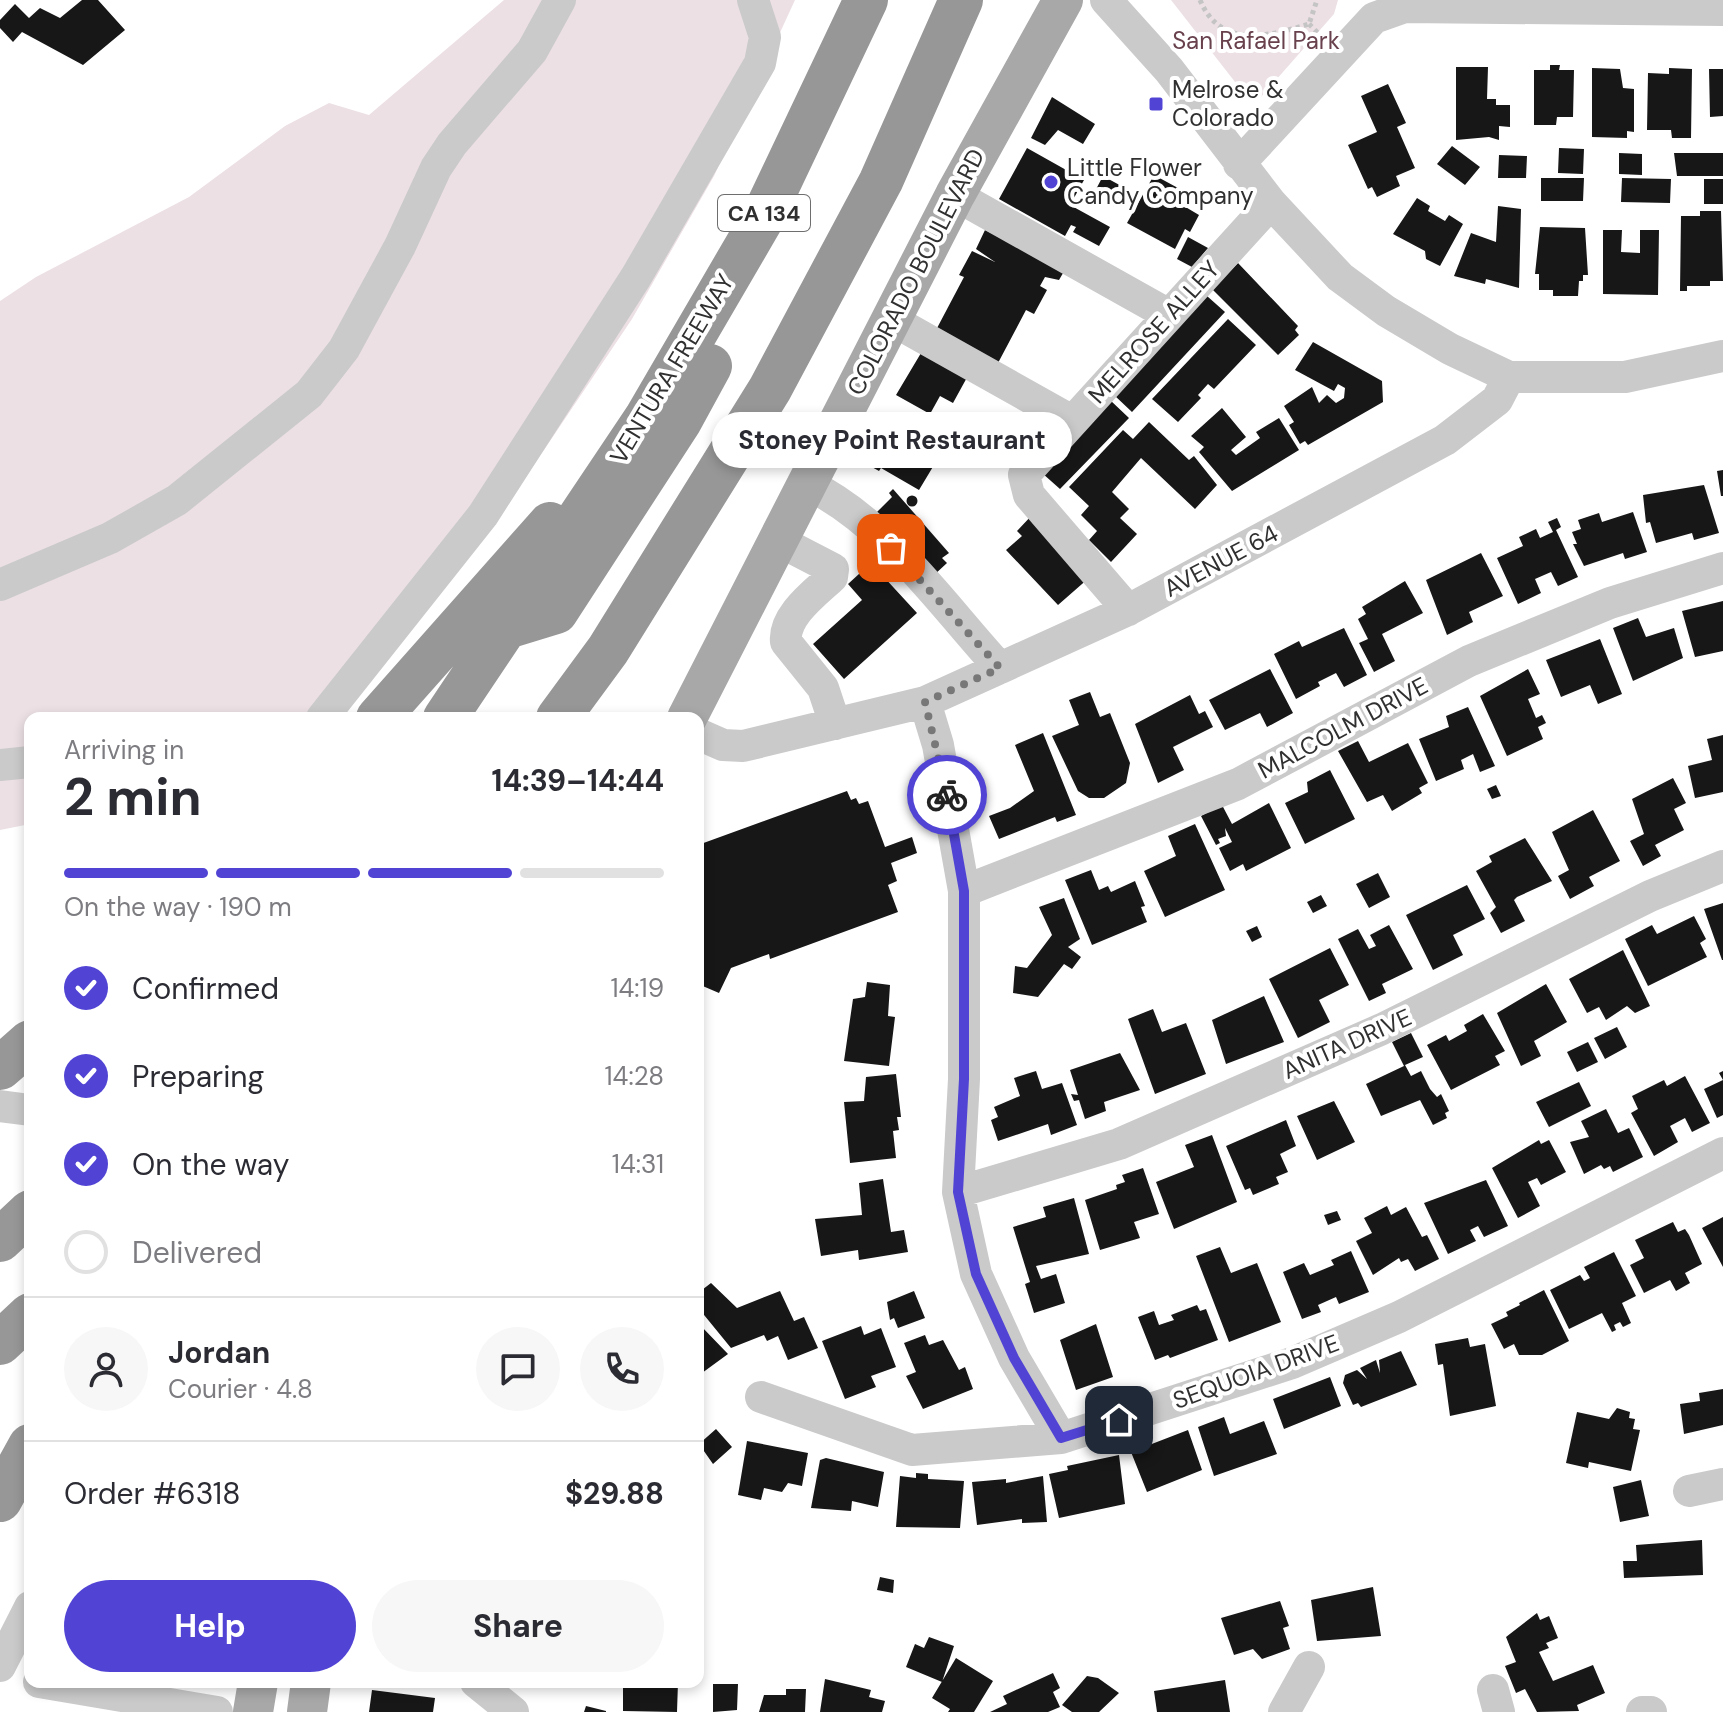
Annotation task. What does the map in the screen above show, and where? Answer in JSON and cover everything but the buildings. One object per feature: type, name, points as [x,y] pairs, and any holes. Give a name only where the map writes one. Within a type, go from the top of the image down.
[{"type":"highway","name":"VENTURA FREEWAY","points":[[449,712],[646,418],[762,219],[866,0]]},
{"type":"highway","points":[[507,627],[556,612],[680,421],[806,195],[899,0]]},
{"type":"highway","points":[[576,711],[590,624],[702,451],[754,360],[840,196],[932,0]]},
{"type":"highway","points":[[576,711],[730,498],[770,389],[881,181],[961,0]]},
{"type":"highway","points":[[383,712],[646,418]]},
{"type":"highway","points":[[0,1068],[24,1047]]},
{"type":"highway","points":[[0,1240],[24,1218]]},
{"type":"highway","points":[[0,1343],[24,1321]]},
{"type":"highway","points":[[0,1500],[24,1457]]},
{"type":"main road","name":"COLORADO BOULEVARD","points":[[690,712],[955,195],[1063,0]]},
{"type":"main road","points":[[253,1712],[257,1688]]},
{"type":"main road","points":[[307,1712],[310,1688]]},
{"type":"street","points":[[0,585],[110,538],[177,500],[309,394],[344,349],[400,246],[436,168],[452,144],[532,51],[560,0]]},
{"type":"street","points":[[327,712],[483,515],[636,277],[760,63],[765,37],[753,0]]},
{"type":"street","points":[[1106,0],[1169,70],[1239,164],[1300,238],[1351,286],[1437,341],[1509,377],[1625,377],[1723,356]]},
{"type":"street","points":[[1239,164],[1374,18],[1385,12],[1405,7],[1723,10]]},
{"type":"street","points":[[955,195],[1169,315]]},
{"type":"street","name":"MELROSE ALLEY","points":[[1128,610],[1029,495],[1024,475],[1271,203]]},
{"type":"street","points":[[892,320],[1072,421]]},
{"type":"street","name":"AVENUE 64","points":[[704,737],[723,745],[743,746],[925,702],[1128,610],[1445,440],[1497,400],[1509,377]]},
{"type":"street","points":[[807,484],[838,499],[891,548],[1000,668]]},
{"type":"street","points":[[779,541],[833,569],[832,577],[793,617],[785,635],[786,642],[823,688],[835,724]]},
{"type":"street","name":"MALCOLM DRIVE","points":[[964,891],[1238,784],[1469,661],[1610,603],[1723,568]]},
{"type":"street","points":[[925,702],[938,745],[964,891],[964,1079],[958,1192],[976,1274],[1014,1358],[1061,1438]]},
{"type":"street","points":[[0,765],[24,763]]},
{"type":"street","name":"ANITA DRIVE","points":[[958,1192],[1119,1144],[1382,1029],[1650,896],[1723,866]]},
{"type":"street","points":[[0,1106],[24,1109]]},
{"type":"street","name":"SEQUOIA DRIVE","points":[[761,1397],[912,1450],[1061,1438],[1292,1363],[1399,1317],[1723,1153]]},
{"type":"street","points":[[1689,1491],[1723,1484]]},
{"type":"street","points":[[0,1666],[24,1619]]},
{"type":"street","points":[[1284,1712],[1309,1667]]},
{"type":"street","points":[[0,1675],[24,1679]]},
{"type":"street","points":[[75,1688],[217,1712]]},
{"type":"street","points":[[484,1695],[513,1712]]},
{"type":"street","points":[[1642,1712],[1651,1712]]},
{"type":"path","points":[[1200,0],[1224,29],[1247,37],[1269,36],[1309,24]]},
{"type":"path","points":[[1309,24],[1317,0]]},
{"type":"path","points":[[1309,24],[1320,35]]},
{"type":"green space","points":[[504,0],[795,0],[714,176],[632,319],[499,517],[341,712],[24,712],[24,825],[0,830],[0,301],[36,277],[189,197],[285,126],[329,103],[369,115]]},
{"type":"green space","name":"San Rafael Park","points":[[1171,0],[1338,0],[1334,14],[1261,97],[1253,100],[1246,96]]},
{"type":"way so far","points":[[891,548],[1000,668],[925,702],[938,745],[947,795]]},
{"type":"place","name":"Melrose & Colorado","points":[[1156,104]]},
{"type":"place","name":"Little Flower Candy Company","points":[[1051,182]]},
{"type":"place","name":"Stoney Point Restaurant","points":[[891,548]]},
{"type":"route","points":[[947,795],[964,891],[964,1079],[958,1192],[976,1274],[1014,1358],[1061,1438],[1119,1420]]}]
